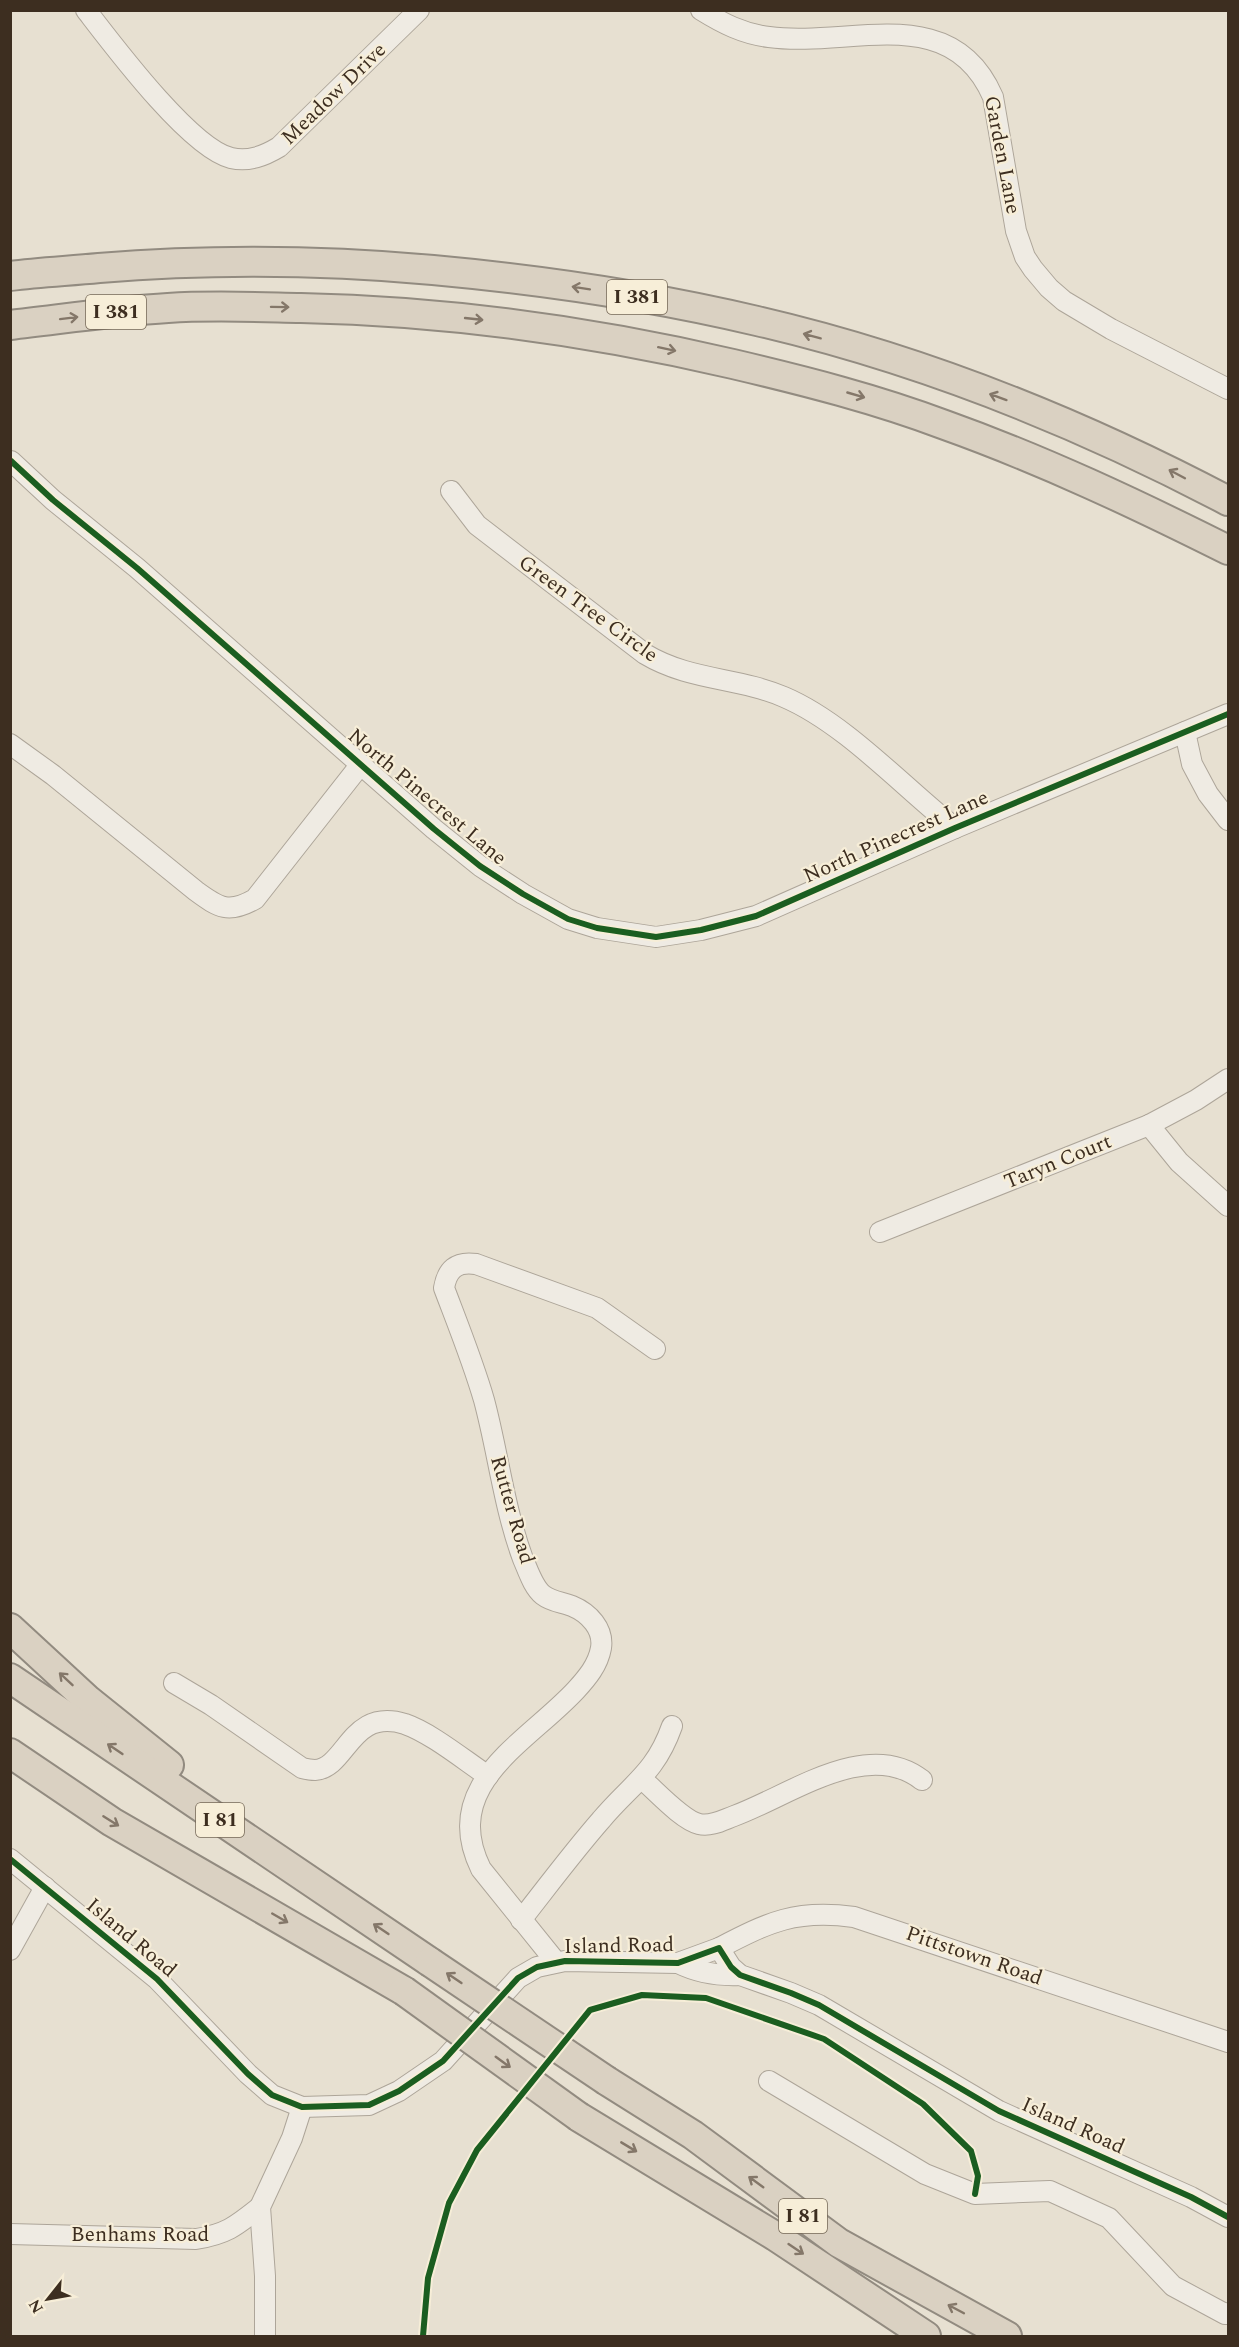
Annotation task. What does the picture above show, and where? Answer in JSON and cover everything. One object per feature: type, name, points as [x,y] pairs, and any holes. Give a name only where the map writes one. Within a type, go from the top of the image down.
[{"type":"highway","name":"I 381","points":[[10,276],[136,265],[224,261],[310,262],[470,274],[649,298],[758,321],[914,366],[1091,433],[1228,501]]},
{"type":"highway","name":"I 381","points":[[10,325],[155,309],[221,306],[403,312],[506,322],[595,335],[669,349],[792,378],[872,400],[935,421],[1052,466],[1162,516],[1228,550]]},
{"type":"highway","points":[[10,1628],[88,1700],[305,1877]]},
{"type":"highway","name":"I 81","points":[[10,1678],[429,1962],[607,2081],[693,2135],[839,2242],[1007,2337]]},
{"type":"highway","name":"I 81","points":[[10,1753],[112,1822],[404,1991],[579,2117],[775,2236],[926,2337]]},
{"type":"street","name":"Meadow Drive","points":[[86,10],[128,65],[194,134],[220,154],[232,158],[248,159],[263,156],[279,147],[419,10]]},
{"type":"street","name":"Garden Lane","points":[[701,10],[744,32],[770,38],[818,38],[885,32],[919,33],[956,47],[973,61],[985,78],[993,97],[1016,231],[1025,257],[1033,269],[1049,288],[1111,329],[1228,388]]},
{"type":"street","name":"North Pinecrest Lane","points":[[11,461],[53,500],[137,568],[434,830],[480,866],[523,894],[568,919],[626,934],[656,937],[701,930],[756,916],[955,828],[1228,714]]},
{"type":"street","name":"Green Tree Circle","points":[[451,492],[477,525],[645,654],[673,669],[768,691],[806,708],[841,730],[955,828]]},
{"type":"street","points":[[1185,732],[1192,764],[1208,794],[1228,820]]},
{"type":"street","points":[[10,744],[53,775],[196,891],[217,906],[229,908],[242,906],[255,899],[361,764]]},
{"type":"street","name":"Taryn Court","points":[[880,1232],[1149,1125],[1196,1100],[1228,1079]]},
{"type":"street","points":[[1149,1125],[1179,1162],[1228,1206]]},
{"type":"street","name":"Rutter Road","points":[[556,1962],[481,1869],[473,1853],[469,1835],[470,1816],[474,1798],[488,1776],[510,1751],[563,1704],[589,1676],[597,1663],[601,1648],[601,1635],[595,1622],[584,1612],[543,1595],[536,1588],[523,1559],[484,1400],[444,1288],[446,1277],[457,1265],[476,1264],[597,1308],[655,1349]]},
{"type":"street","points":[[174,1683],[302,1768],[314,1770],[323,1768],[334,1761],[353,1735],[369,1726],[387,1722],[416,1729],[488,1776]]},
{"type":"street","points":[[521,1920],[601,1819],[642,1779],[657,1759],[672,1726]]},
{"type":"street","points":[[642,1779],[692,1821],[702,1825],[713,1824],[747,1812],[829,1775],[870,1764],[901,1768],[922,1780]]},
{"type":"street","name":"Island Road","points":[[10,1859],[157,1979],[272,2096],[302,2107],[369,2105],[399,2091],[443,2061],[518,1978],[537,1967],[556,1962],[678,1963],[719,1948]]},
{"type":"street","points":[[10,1950],[45,1887]]},
{"type":"street","name":"Pittstown Road","points":[[719,1948],[771,1922],[790,1917],[830,1913],[854,1917],[1228,2042]]},
{"type":"street","points":[[719,1948],[731,1967],[740,1975]]},
{"type":"street","points":[[678,1963],[692,1970],[721,1976],[740,1975]]},
{"type":"street","name":"Island Road","points":[[740,1975],[819,2005],[999,2111],[1191,2197],[1228,2217]]},
{"type":"street","points":[[769,2080],[925,2174],[975,2194],[1050,2192],[1109,2218],[1173,2286],[1225,2314],[1228,2313]]},
{"type":"street","points":[[265,2337],[265,2276],[260,2207],[292,2138],[302,2107]]},
{"type":"street","name":"Benhams Road","points":[[10,2234],[196,2240],[230,2231],[260,2207]]},
{"type":"cycle path","points":[[11,461],[53,500],[137,568],[434,829],[480,866],[523,894],[568,919],[597,928],[656,937],[701,930],[756,916],[955,828],[1228,714]]},
{"type":"cycle path","points":[[10,1859],[157,1979],[248,2074],[272,2095],[302,2107],[369,2105],[399,2091],[443,2061],[518,1978],[537,1967],[565,1961],[678,1963],[719,1948],[731,1967],[740,1975],[819,2005],[999,2111],[1191,2197],[1228,2217]]},
{"type":"cycle path","points":[[423,2336],[428,2278],[449,2203],[477,2150],[590,2010],[642,1995],[706,1998],[824,2039],[923,2104],[971,2151],[978,2176],[975,2194]]}]
